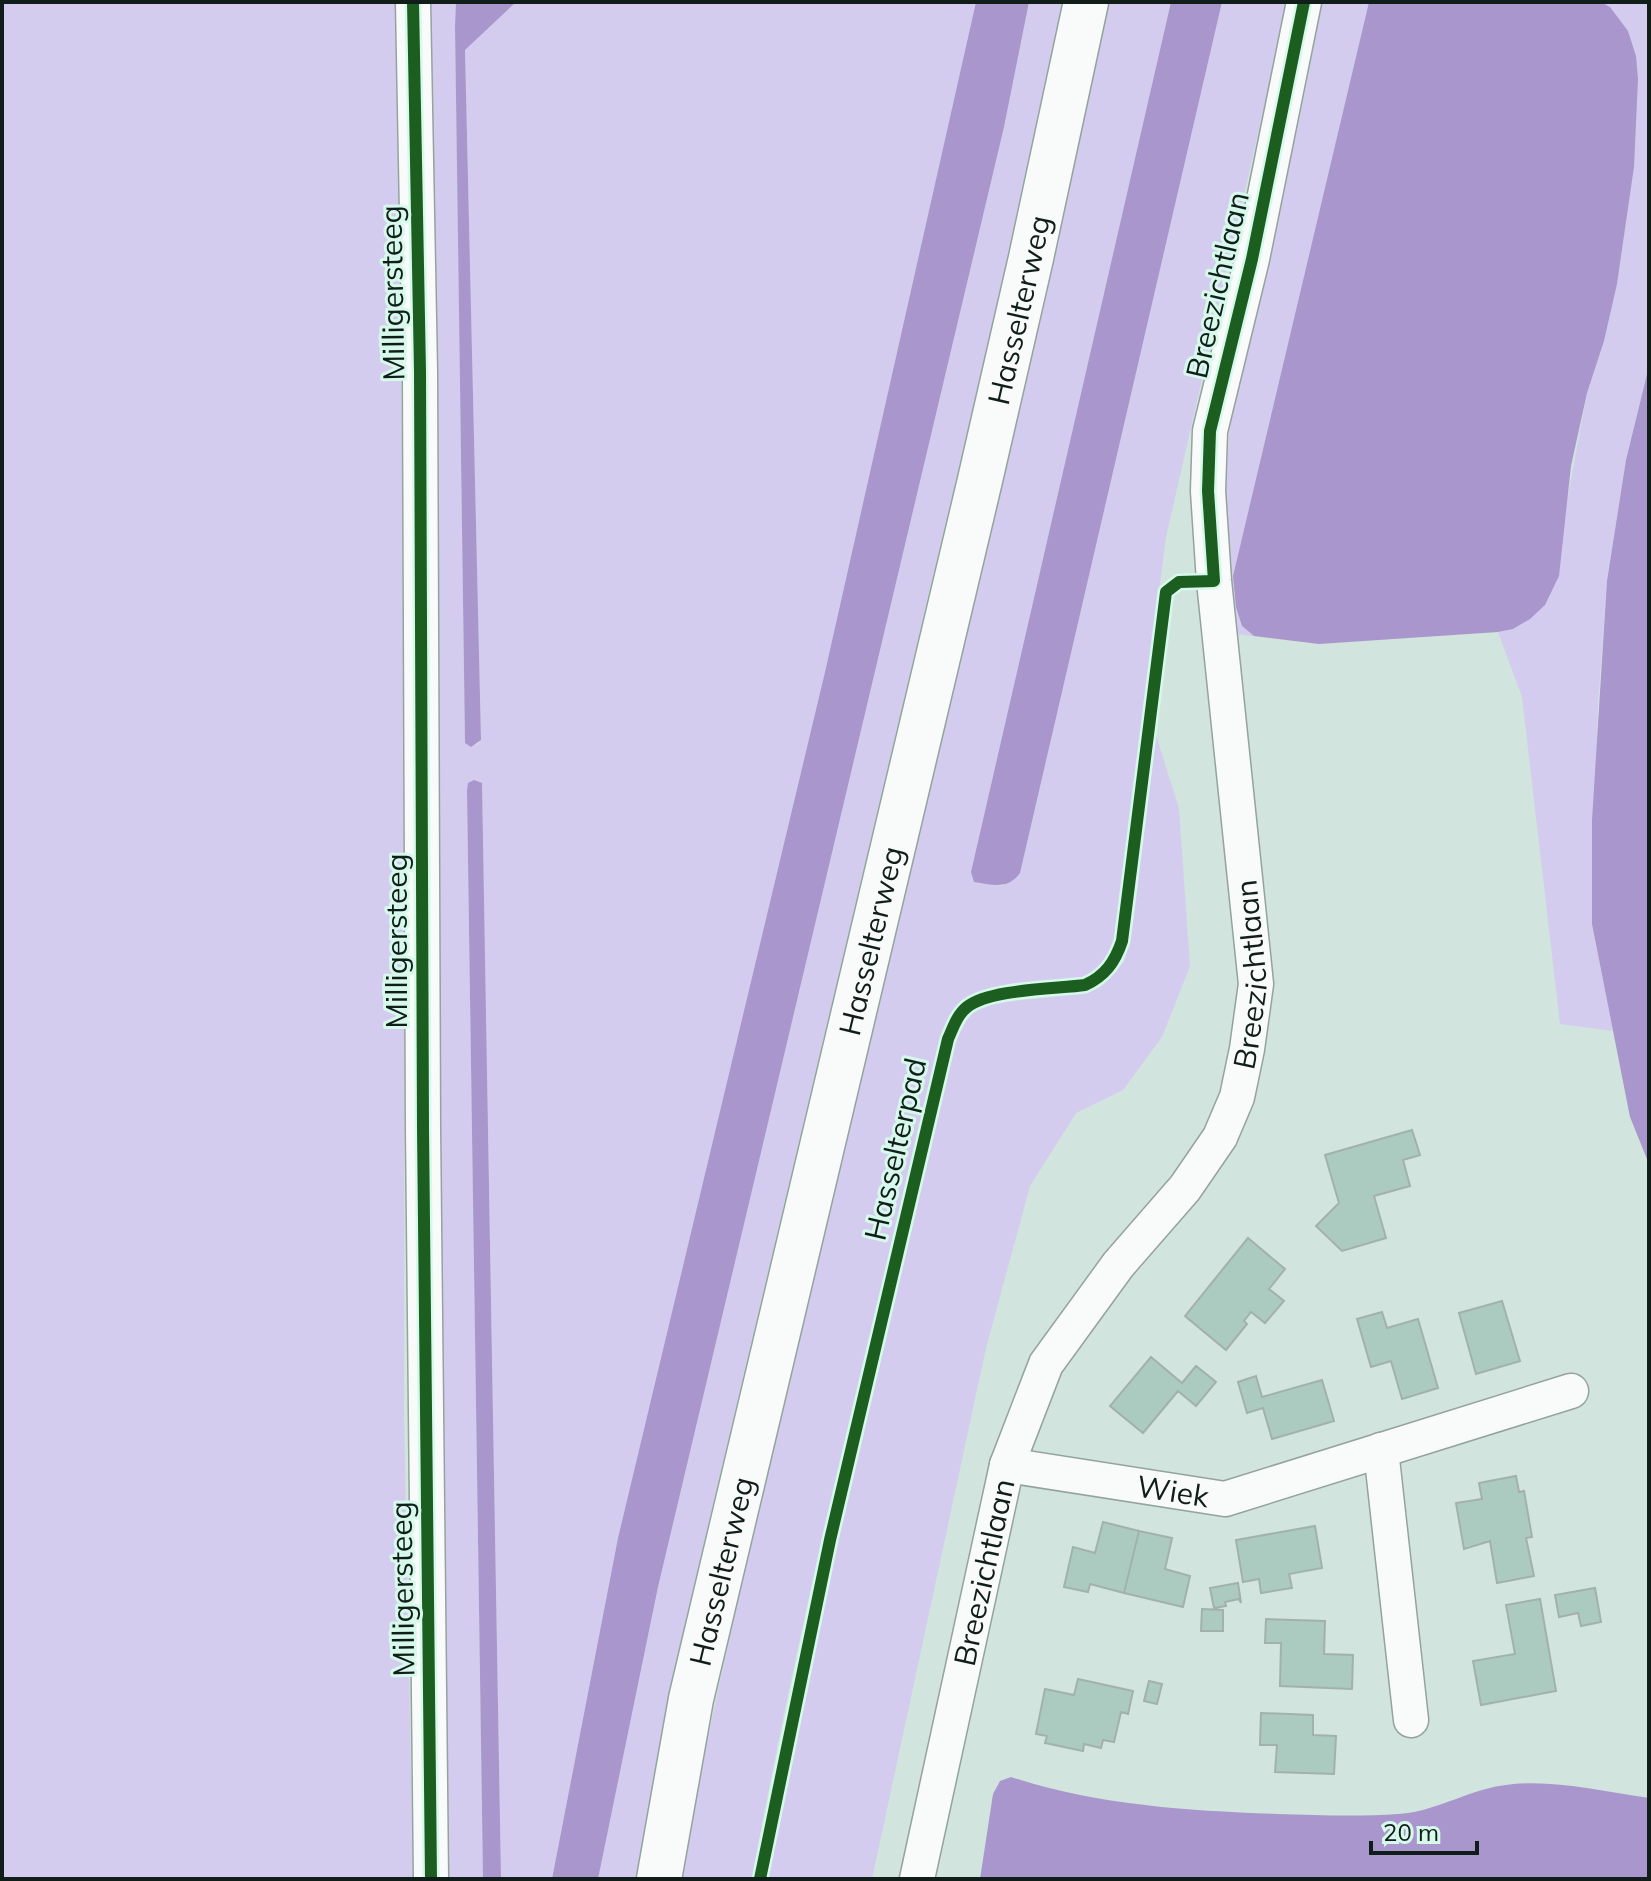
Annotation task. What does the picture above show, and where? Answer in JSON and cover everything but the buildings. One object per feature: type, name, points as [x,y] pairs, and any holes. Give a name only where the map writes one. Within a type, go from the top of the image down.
[{"type":"main road","name":"Hasselterweg","points":[[659,1879],[691,1699],[980,480],[1086,2]]},
{"type":"street","name":"Milligersteeg","points":[[413,2],[420,371],[423,1112],[431,1879]]},
{"type":"street","name":"Breezichtlaan","points":[[917,1879],[1007,1465],[1046,1364],[1118,1265],[1185,1188],[1220,1137],[1237,1097],[1245,1061],[1256,984],[1219,647],[1208,460],[1210,431],[1252,259],[1304,2]]},
{"type":"street","name":"Wiek","points":[[1007,1465],[1225,1499],[1571,1391]]},
{"type":"street","points":[[1381,1450],[1411,1720]]},
{"type":"shaded area","points":[[2,2],[397,2],[405,711],[404,1412],[413,1879],[2,1879]]},
{"type":"shaded area","points":[[423,2],[456,2],[465,743],[477,745],[481,740],[465,50],[516,2],[976,2],[825,672],[618,1538],[552,1879],[501,1879],[482,783],[467,791],[483,1879],[442,1879]]},
{"type":"shaded area","points":[[456,2],[516,2],[465,50],[481,740],[471,747],[465,743]]},
{"type":"shaded area","points":[[976,2],[1029,2],[1004,127],[658,1587],[598,1879],[552,1879],[618,1538],[825,672]]},
{"type":"shaded area","points":[[1029,2],[1063,2],[1035,146],[668,1698],[637,1879],[598,1879],[658,1587],[1004,127]]},
{"type":"shaded area","points":[[1105,2],[1171,2],[971,872],[974,882],[1002,886],[1020,873],[1222,2],[1288,2],[1166,537],[1114,939],[1103,962],[1082,977],[1017,983],[984,990],[959,1004],[948,1019],[941,1037],[817,1562],[752,1879],[682,1879],[703,1760],[741,1585]]},
{"type":"shaded area","points":[[1171,2],[1222,2],[1020,873],[1005,884],[974,882],[971,872]]},
{"type":"shaded area","points":[[1322,2],[1369,2],[1233,576],[1242,626],[1254,636],[1234,634],[1224,508],[1231,410],[1302,107]]},
{"type":"shaded area","points":[[1369,2],[1601,2],[1610,7],[1628,31],[1636,56],[1638,79],[1634,167],[1617,284],[1571,466],[1559,576],[1545,605],[1513,629],[1498,632],[1319,644],[1254,636],[1242,626],[1236,607],[1233,576]]},
{"type":"shaded area","points":[[1601,2],[1649,2],[1649,366],[1626,460],[1607,581],[1598,706],[1592,924],[1613,1031],[1560,1024],[1522,697],[1498,632],[1513,629],[1566,507],[1587,393],[1604,341],[1617,284],[1634,167],[1610,7]]},
{"type":"shaded area","points":[[1649,366],[1649,1164],[1630,1117],[1592,924],[1592,820],[1607,581],[1626,460]]},
{"type":"shaded area","points":[[1156,735],[1179,809],[1190,966],[1162,1037],[1123,1090],[1076,1113],[1030,1186],[986,1348],[872,1879],[768,1879],[838,1542],[956,1042],[962,1026],[980,1008],[996,1003],[1086,993],[1101,987],[1124,962],[1133,924]]},
{"type":"shaded area","points":[[474,780],[482,783],[501,1879],[483,1879],[467,791],[468,783]]},
{"type":"shaded area","points":[[1011,1777],[1043,1787],[1142,1805],[1322,1815],[1410,1813],[1486,1789],[1525,1783],[1564,1785],[1649,1798],[1649,1879],[980,1879],[993,1794],[1000,1781]]},
{"type":"cycle path","points":[[413,2],[420,371],[423,1128],[431,1879]]},
{"type":"cycle path","name":"Hasselterpad","points":[[760,1879],[830,1540],[948,1039],[961,1014],[977,1001],[1006,993],[1085,985],[1108,968],[1122,941],[1166,592],[1179,582],[1214,581],[1208,491],[1210,431],[1252,259],[1304,2]]}]
